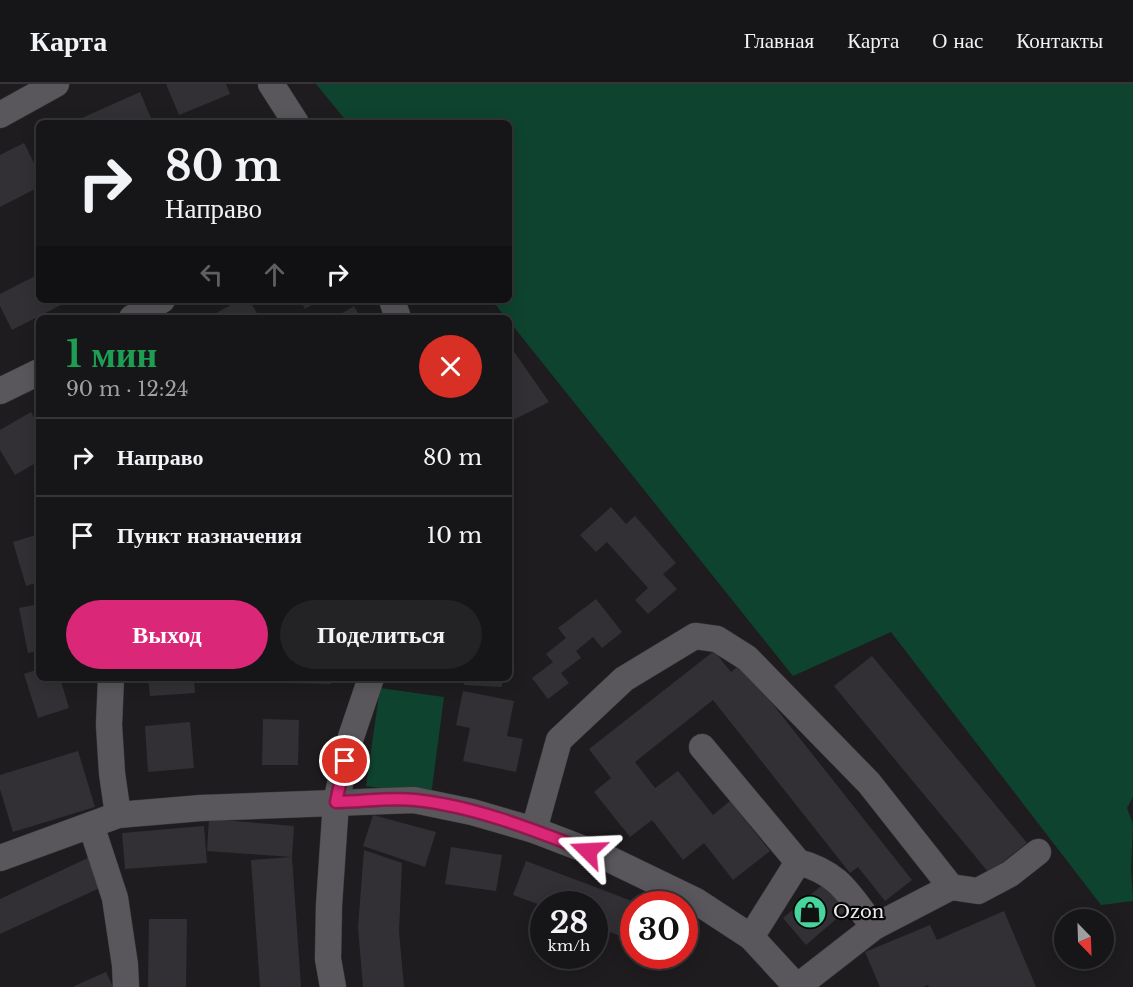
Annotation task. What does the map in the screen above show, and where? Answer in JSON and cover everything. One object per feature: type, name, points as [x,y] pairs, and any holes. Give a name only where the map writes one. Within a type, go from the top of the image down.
[{"type":"street","points":[[0,115],[56,84]]},
{"type":"street","points":[[270,84],[294,120]]},
{"type":"street","points":[[137,315],[157,303]]},
{"type":"street","points":[[0,391],[36,373]]},
{"type":"street","points":[[534,830],[559,740],[624,679],[695,636],[717,639],[747,658],[869,783],[951,887]]},
{"type":"street","points":[[111,681],[109,725],[118,816]]},
{"type":"street","points":[[333,987],[328,959],[336,802],[350,740],[370,681]]},
{"type":"street","points":[[702,747],[798,862],[818,867],[837,880],[874,927]]},
{"type":"street","points":[[0,858],[118,816],[201,808],[414,800],[472,812],[534,830],[607,858],[696,901],[751,937],[797,987],[874,927],[951,887],[978,891],[1010,874],[1038,852]]},
{"type":"street","points":[[91,825],[115,898],[125,964],[126,987]]},
{"type":"street","points":[[751,937],[798,862]]},
{"type":"green space","points":[[316,84],[1133,84],[1133,797],[1127,808],[1133,824],[1131,868],[1133,901],[1101,905],[891,632],[793,676],[512,325],[512,315],[504,315],[494,303],[512,303],[512,120],[346,120]]},
{"type":"green space","points":[[380,688],[444,697],[431,795],[366,786]]},
{"type":"building","points":[[166,84],[226,84],[230,94],[179,115]]},
{"type":"building","points":[[140,92],[152,120],[83,120],[82,118]]},
{"type":"building","points":[[24,143],[36,167],[36,189],[0,207],[0,155]]},
{"type":"building","points":[[36,276],[36,303],[65,303],[41,315],[36,315],[36,318],[12,330],[0,306],[0,294]]},
{"type":"building","points":[[234,303],[251,303],[258,315],[213,315]]},
{"type":"building","points":[[302,303],[315,303],[305,309]]},
{"type":"building","points":[[354,306],[359,315],[339,315]]},
{"type":"building","points":[[512,349],[549,402],[512,420]]},
{"type":"building","points":[[31,412],[36,421],[36,463],[15,475],[0,450],[0,430]]},
{"type":"building","points":[[611,507],[626,524],[635,516],[676,563],[663,574],[677,589],[648,614],[635,600],[648,588],[607,542],[596,552],[580,535]]},
{"type":"building","points":[[36,535],[36,583],[26,586],[13,542]]},
{"type":"building","points":[[596,599],[622,632],[602,648],[593,637],[576,651],[581,658],[561,673],[569,683],[548,699],[532,678],[553,662],[546,654],[566,638],[558,628]]},
{"type":"building","points":[[36,605],[36,652],[28,653],[19,608]]},
{"type":"building","points":[[714,651],[731,672],[741,664],[912,880],[885,901],[858,867],[850,873],[713,700],[635,762],[655,788],[678,771],[713,815],[730,801],[770,851],[733,880],[704,843],[683,860],[652,820],[630,837],[594,792],[611,778],[589,749]]},
{"type":"building","points":[[872,656],[1027,843],[989,873],[834,686]]},
{"type":"building","points":[[36,670],[36,681],[61,681],[69,708],[38,718],[24,674]]},
{"type":"building","points":[[148,681],[194,681],[195,693],[150,696]]},
{"type":"building","points":[[285,681],[331,681],[331,684],[285,683]]},
{"type":"building","points":[[464,681],[502,681],[502,687],[464,685]]},
{"type":"building","points":[[463,691],[514,701],[507,736],[523,739],[516,772],[463,761],[470,728],[456,725]]},
{"type":"building","points":[[263,719],[299,720],[298,765],[262,765]]},
{"type":"building","points":[[190,722],[194,768],[148,772],[145,726]]},
{"type":"building","points":[[78,751],[95,807],[13,832],[0,789],[0,775]]},
{"type":"building","points":[[373,815],[436,832],[425,867],[363,846]]},
{"type":"building","points":[[209,819],[294,826],[292,857],[207,851]]},
{"type":"building","points":[[204,826],[207,863],[125,869],[122,833]]},
{"type":"building","points":[[451,847],[502,855],[496,891],[445,884]]},
{"type":"building","points":[[364,850],[402,863],[399,931],[404,987],[363,987],[358,927]]},
{"type":"building","points":[[90,857],[104,886],[0,934],[0,899]]},
{"type":"building","points":[[292,857],[301,987],[260,987],[251,860]]},
{"type":"building","points":[[526,861],[606,891],[530,891],[530,901],[513,895]]},
{"type":"building","points":[[827,881],[849,908],[806,945],[783,918]]},
{"type":"building","points":[[608,892],[620,896],[620,936],[608,931]]},
{"type":"building","points":[[1004,911],[1036,987],[929,987],[928,985],[880,987],[865,952],[930,925],[937,940]]},
{"type":"building","points":[[149,919],[187,919],[186,987],[148,987]]},
{"type":"building","points":[[106,972],[113,987],[73,987],[81,983]]},
{"type":"place","name":"Ozon","points":[[810,912]]},
{"type":"route","points":[[345,761],[336,802],[414,800],[472,812],[534,830],[588,851]]}]
